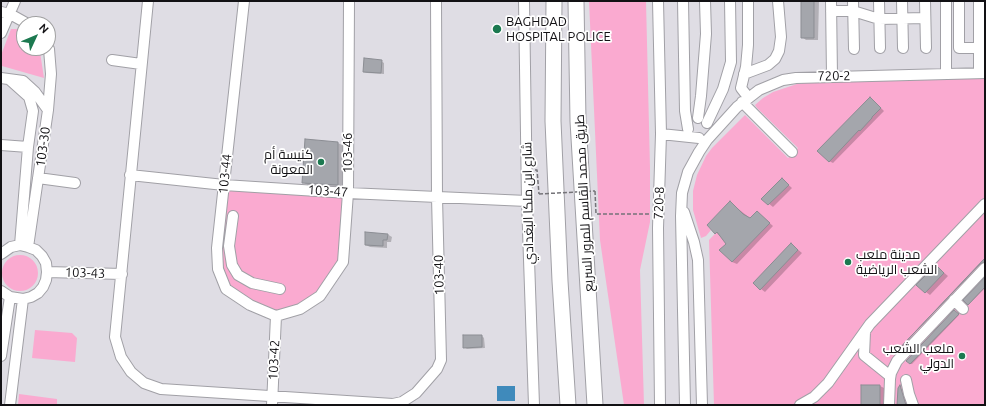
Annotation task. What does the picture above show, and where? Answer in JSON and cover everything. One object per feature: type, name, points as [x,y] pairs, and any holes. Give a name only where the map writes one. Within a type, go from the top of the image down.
[{"type":"highway","name":"طريق محمد القاسم للمرور السريع","points":[[554,1],[553,121],[560,281],[568,405]]},
{"type":"highway","name":"طريق محمد القاسم للمرور السريع","points":[[576,1],[578,121],[595,405]]},
{"type":"highway","points":[[588,278],[605,405]]},
{"type":"highway","points":[[559,405],[560,281]]},
{"type":"street","points":[[1,33],[5,13],[15,1]]},
{"type":"street","name":"103-40","points":[[148,1],[115,337],[121,357],[131,372],[144,383],[161,389],[272,401],[393,404],[409,399],[416,394],[437,369],[441,360],[437,197],[436,1]]},
{"type":"street","name":"103-44","points":[[244,1],[217,248],[218,269],[226,289],[250,305],[276,316]]},
{"type":"street","name":"103-46","points":[[276,316],[300,309],[320,296],[343,262],[348,193],[349,1]]},
{"type":"street","name":"شارع ابن ملكا البغدادي","points":[[524,1],[527,201],[534,405]]},
{"type":"street","name":"720-8","points":[[658,1],[661,134],[658,214],[660,405]]},
{"type":"street","points":[[683,1],[685,111],[688,129]]},
{"type":"street","points":[[706,1],[706,34],[701,96],[702,120],[727,76],[731,62],[730,1]]},
{"type":"street","points":[[748,1],[747,54],[742,88],[745,100],[792,152]]},
{"type":"street","points":[[744,74],[768,65],[775,59],[779,51],[781,37],[778,1]]},
{"type":"street","points":[[879,1],[880,48]]},
{"type":"street","points":[[902,1],[903,48]]},
{"type":"street","points":[[925,1],[926,48]]},
{"type":"street","points":[[946,1],[946,74]]},
{"type":"street","points":[[959,1],[959,48],[982,48]]},
{"type":"street","points":[[979,1],[982,73]]},
{"type":"street","points":[[832,76],[831,6],[853,6],[880,19],[925,18]]},
{"type":"street","points":[[853,6],[854,49]]},
{"type":"street","points":[[5,13],[16,18]]},
{"type":"street","points":[[732,52],[747,54]]},
{"type":"street","name":"103-30","points":[[24,246],[38,178],[48,110],[49,56]]},
{"type":"street","points":[[112,60],[142,64]]},
{"type":"street","name":"720-2","points":[[703,139],[745,100],[759,90],[783,80],[832,76],[982,73]]},
{"type":"street","points":[[6,79],[23,81],[35,92],[48,110]]},
{"type":"street","name":"103-30","points":[[6,79],[29,97],[33,111],[28,147],[24,246]]},
{"type":"street","points":[[661,134],[703,139]]},
{"type":"street","name":"720-8","points":[[684,405],[681,203],[688,172],[703,139]]},
{"type":"street","points":[[1,145],[28,147]]},
{"type":"street","name":"103-47","points":[[130,175],[224,184],[348,193],[527,201]]},
{"type":"street","points":[[38,178],[75,183]]},
{"type":"street","points":[[681,203],[694,242],[698,260],[702,405]]},
{"type":"street","points":[[800,405],[814,397],[828,382],[870,324],[985,204]]},
{"type":"street","points":[[233,216],[229,246],[232,265],[238,275],[252,283],[280,289]]},
{"type":"street","points":[[1,254],[11,247],[24,246],[36,250],[46,263],[47,272],[46,280],[41,290],[31,297],[23,299],[10,297],[1,291]]},
{"type":"street","points":[[217,248],[229,246]]},
{"type":"street","points":[[889,405],[890,376],[897,361],[985,268]]},
{"type":"street","name":"103-43","points":[[47,272],[122,274]]},
{"type":"street","points":[[1,356],[10,297]]},
{"type":"street","points":[[10,405],[23,299]]},
{"type":"street","points":[[954,300],[963,309]]},
{"type":"street","name":"103-42","points":[[272,401],[276,316]]},
{"type":"street","points":[[864,332],[864,354],[890,376]]},
{"type":"street","points":[[906,380],[913,405]]},
{"type":"path","points":[[537,170],[539,194],[595,191],[596,214],[658,214]]},
{"type":"shaded area","points":[[589,1],[646,1],[650,222],[640,270],[644,405],[624,405],[600,240]]},
{"type":"shaded area","points":[[11,29],[16,29],[16,56],[41,56],[44,78],[2,66],[1,55]]},
{"type":"shaded area","name":"مدينة ملعب الشعب الرياضية","points":[[985,77],[985,405],[714,405],[709,240],[738,210],[730,202],[707,225],[711,230],[706,236],[701,238],[693,210],[693,191],[697,175],[706,156],[712,148],[745,115],[788,158],[798,148],[755,105],[773,92],[797,84],[817,81]]},
{"type":"shaded area","points":[[224,185],[343,195],[343,262],[320,296],[276,316],[226,293],[217,248]]},
{"type":"shaded area","points":[[24,255],[33,260],[37,266],[37,280],[33,286],[24,291],[16,291],[7,286],[3,280],[2,269],[7,260],[13,256]]},
{"type":"shaded area","points":[[35,330],[72,333],[77,338],[75,362],[32,358]]},
{"type":"shaded area","points":[[19,394],[57,399],[57,405],[18,405]]},
{"type":"water","points":[[497,386],[515,386],[515,401],[497,401]]},
{"type":"building","points":[[801,1],[814,1],[814,38],[801,38]]},
{"type":"building","points":[[364,58],[382,60],[381,73],[363,72]]},
{"type":"building","points":[[870,97],[881,108],[829,162],[817,151]]},
{"type":"building","name":"كنيسة أم المعونة","points":[[305,139],[338,142],[338,185],[302,183]]},
{"type":"building","points":[[782,178],[789,185],[768,205],[761,199]]},
{"type":"building","points":[[730,201],[743,214],[750,218],[757,211],[770,223],[732,262],[719,250],[726,244],[717,232],[715,234],[707,225]]},
{"type":"building","points":[[365,232],[388,234],[387,240],[383,240],[383,246],[365,245]]},
{"type":"building","points":[[791,243],[798,250],[760,290],[753,283]]},
{"type":"building","points":[[985,258],[985,262],[980,264],[897,351]]},
{"type":"building","points":[[936,265],[944,273],[925,293],[916,285]]},
{"type":"building","points":[[985,277],[985,287],[968,305],[963,300]]},
{"type":"building","points":[[954,310],[959,314],[910,364],[906,361]]},
{"type":"building","points":[[463,335],[482,335],[482,347],[463,348]]},
{"type":"building","points":[[861,385],[880,385],[880,405],[861,405]]},
{"type":"building","points":[[900,385],[906,405],[897,405],[898,388]]},
{"type":"place","name":"BAGHDAD HOSPITAL POLICE","points":[[497,29]]},
{"type":"place","name":"كنيسة أم المعونة","points":[[321,162]]},
{"type":"place","name":"مدينة ملعب الشعب الرياضية","points":[[848,262]]},
{"type":"place","name":"ملعب الشعب الدولي","points":[[962,356]]}]
